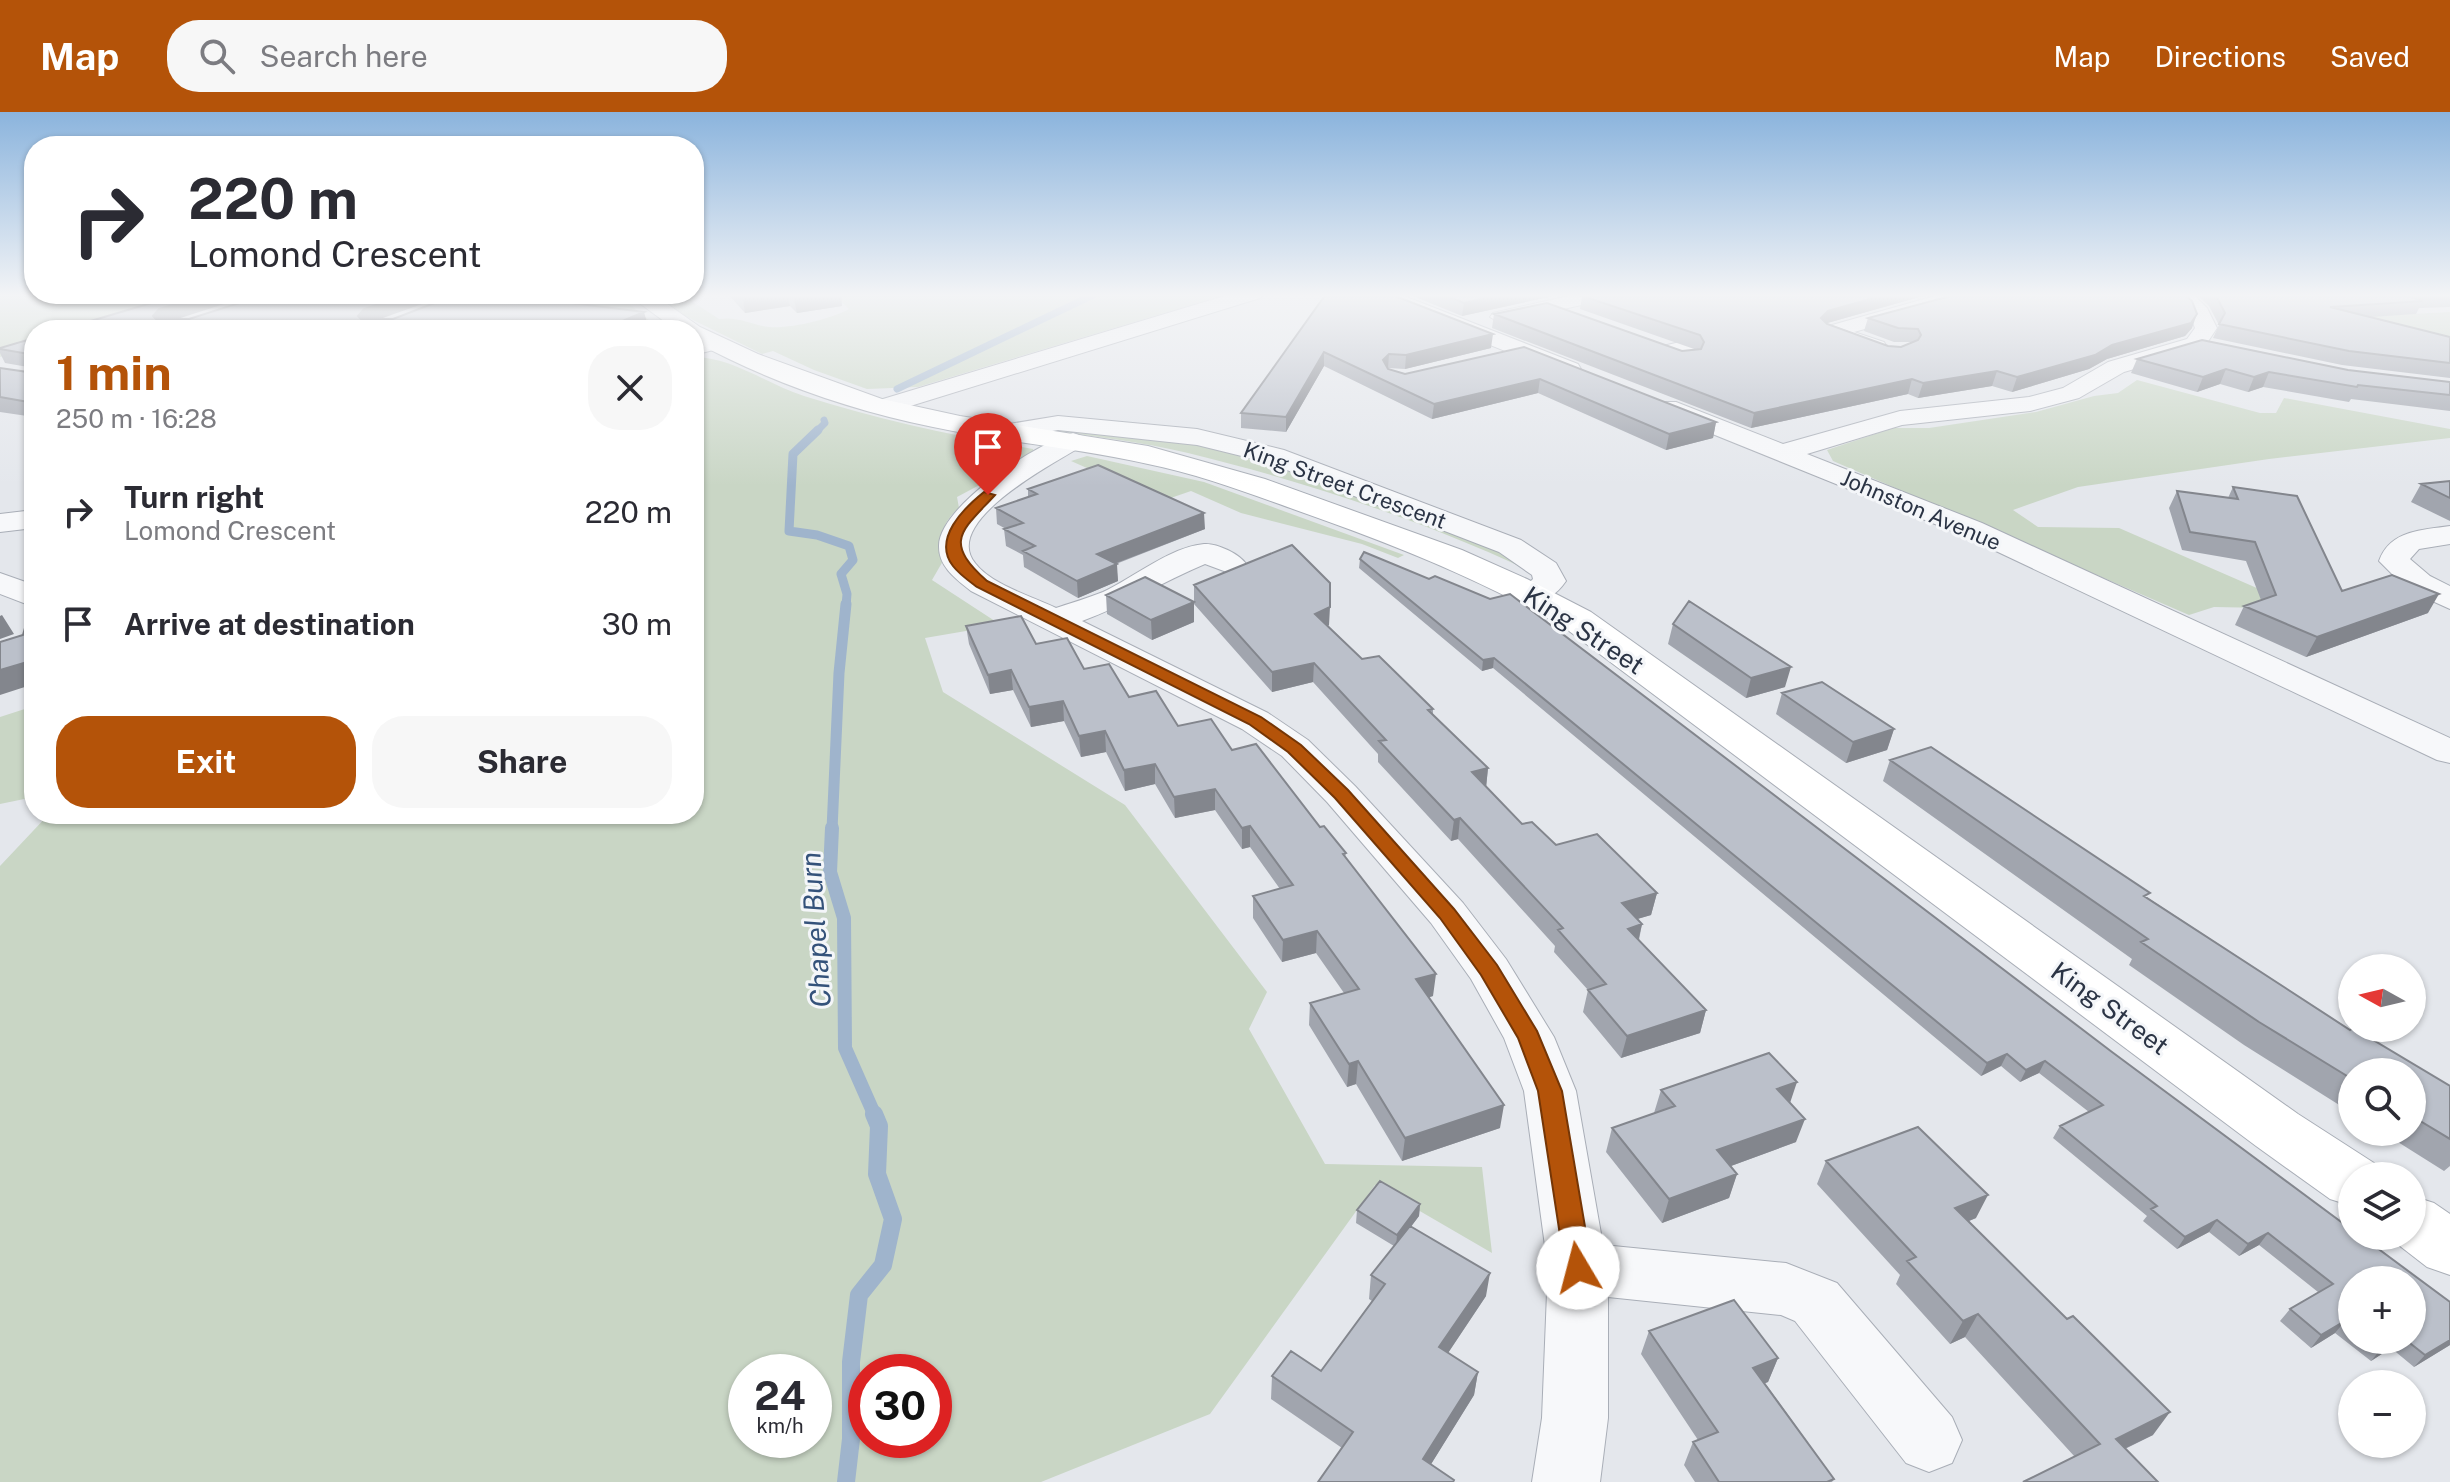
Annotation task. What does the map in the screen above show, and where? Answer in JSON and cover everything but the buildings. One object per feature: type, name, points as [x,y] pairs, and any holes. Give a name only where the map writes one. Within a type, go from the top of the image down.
[{"type":"main road","name":"King Street","points":[[747,358],[882,407],[1152,456],[1227,476],[1404,537],[1533,594],[1578,620],[2338,1171]]},
{"type":"main road","points":[[2426,1232],[2450,1248]]},
{"type":"street","points":[[882,407],[1043,358]]},
{"type":"street","points":[[1478,361],[1492,358]]},
{"type":"street","points":[[1541,358],[1595,379]]},
{"type":"street","points":[[1782,453],[1900,418],[1997,409],[2058,397],[2071,393],[2116,367],[2147,358]]},
{"type":"street","name":"Johnston Avenue","points":[[1638,396],[1972,529],[2450,752]]},
{"type":"street","name":"King Street Crescent","points":[[1006,431],[1058,423],[1137,430],[1197,437],[1275,456],[1510,546],[1545,570],[1550,581],[1533,594]]},
{"type":"street","points":[[1073,441],[988,495],[970,510],[959,526],[953,545],[958,563],[982,584],[1255,721],[1295,748],[1341,794],[1447,913],[1489,970],[1529,1037],[1550,1091],[1578,1268],[1575,1418],[1566,1482]]},
{"type":"street","points":[[0,523],[24,520]]},
{"type":"street","points":[[2450,535],[2416,540],[2403,546],[2395,554],[2394,561],[2419,583],[2450,599]]},
{"type":"street","points":[[1054,620],[1115,598],[1167,569],[1206,553],[1232,565]]},
{"type":"street","points":[[0,582],[24,593]]},
{"type":"street","points":[[1578,1268],[1786,1289],[1816,1302],[1929,1440]]},
{"type":"green space","points":[[704,358],[750,372],[804,396],[860,413],[1033,449],[1034,456],[957,497],[959,508],[945,525],[941,545],[943,561],[932,580],[1001,625],[925,638],[943,692],[1125,805],[1267,992],[1249,1029],[1325,1164],[1482,1167],[1492,1253],[1375,1185],[1210,1414],[1041,1482],[0,1482],[0,866],[40,824],[704,824]]},
{"type":"green space","points":[[788,358],[1015,358],[918,387],[867,389]]},
{"type":"green space","points":[[2137,380],[2260,413],[2276,413],[2284,398],[2450,429],[2450,438],[2269,459],[2078,487],[2013,510],[2038,527],[2119,528],[2266,592],[2266,608],[2214,607],[2189,615],[1833,461],[1827,450],[1893,428],[1929,428],[2036,412],[2094,396],[2118,393]]},
{"type":"green space","points":[[1054,426],[1241,449],[1483,540],[1532,572],[1406,519],[1319,490],[1171,449],[1050,430]]},
{"type":"green space","points":[[1087,456],[1204,482],[1404,555],[1398,558],[1362,544],[1241,513],[1191,491],[1162,501],[1071,461]]},
{"type":"green space","points":[[24,709],[24,799],[0,804],[0,717]]},
{"type":"waterway","name":"Chapel Burn","points":[[897,389],[962,358]]},
{"type":"waterway","name":"Chapel Burn","points":[[818,430],[825,423],[824,420]]},
{"type":"waterway","name":"Chapel Burn","points":[[818,430],[793,454],[789,531],[817,535],[849,546],[853,560],[841,574],[847,594],[846,606]]},
{"type":"waterway","name":"Chapel Burn","points":[[832,830],[839,673],[846,604]]},
{"type":"waterway","name":"Chapel Burn","points":[[832,828],[830,872],[844,918],[845,1048],[875,1116]]},
{"type":"waterway","name":"Chapel Burn","points":[[846,1482],[851,1439],[851,1362],[859,1295],[883,1265],[893,1219],[877,1174],[879,1126],[874,1114]]},
{"type":"route","points":[[988,495],[970,510],[959,526],[953,545],[958,563],[970,574],[982,584],[1255,721],[1295,748],[1341,794],[1447,913],[1489,970],[1529,1037],[1550,1091],[1578,1268]]}]
